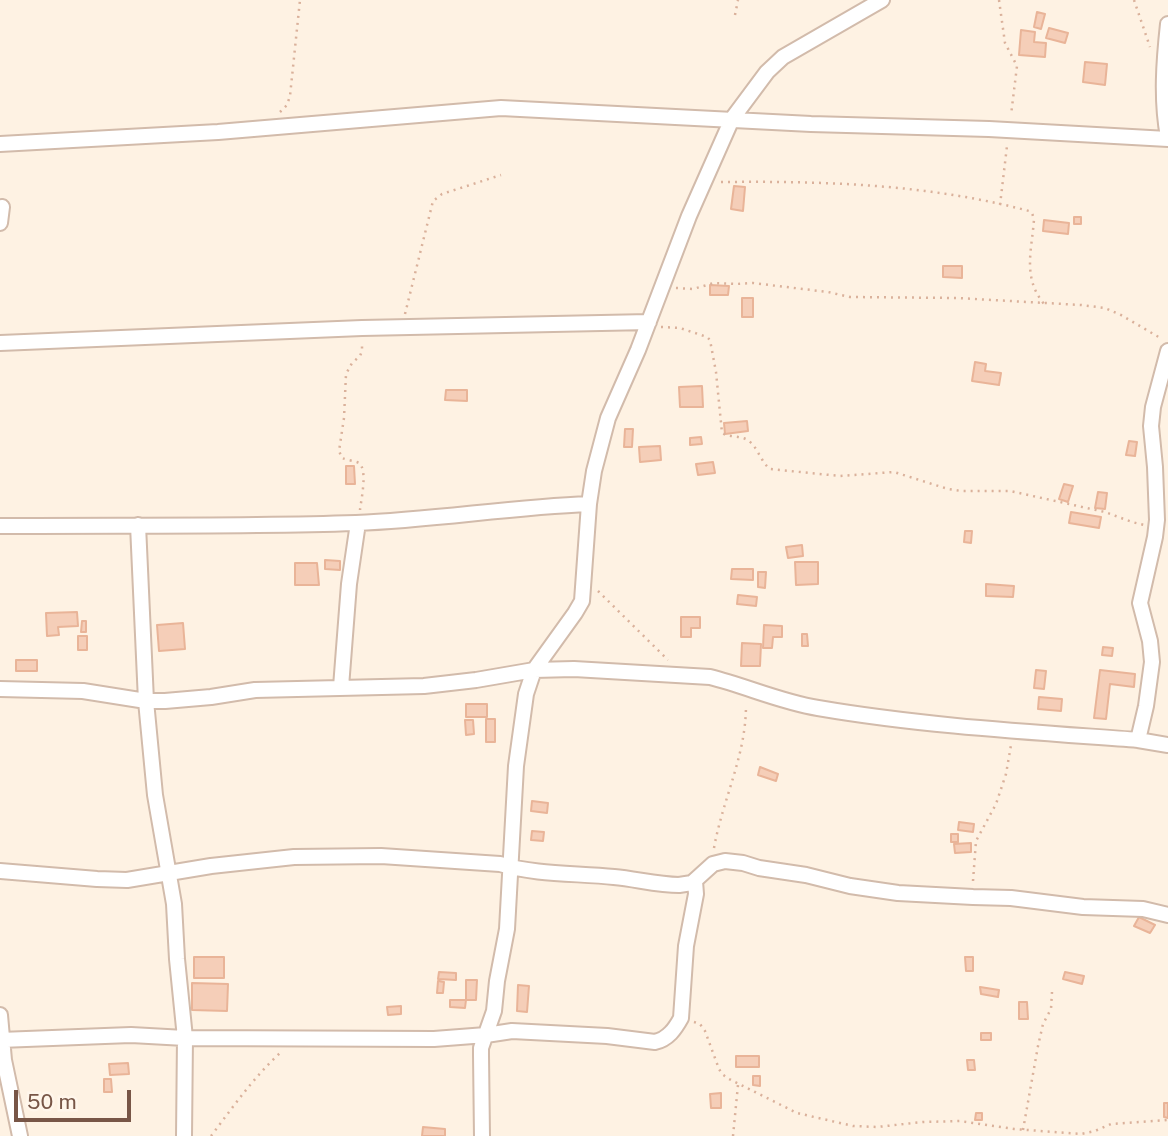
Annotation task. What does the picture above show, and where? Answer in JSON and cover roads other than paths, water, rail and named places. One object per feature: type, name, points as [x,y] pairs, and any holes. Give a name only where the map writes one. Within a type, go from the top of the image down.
[{"type":"street","points":[[482,1136],[481,1055],[494,1011],[507,929],[516,766],[526,694],[534,670],[580,606],[589,504],[594,471],[608,418],[648,324],[689,216],[732,119],[767,72],[783,57],[882,0]]},
{"type":"street","points":[[0,144],[218,132],[501,108],[1168,138],[1163,66],[1168,24]]},
{"type":"street","points":[[0,223],[2,207]]},
{"type":"street","points":[[0,343],[362,328],[648,324]]},
{"type":"street","points":[[1138,740],[1152,662],[1150,640],[1140,603],[1162,526],[1151,426],[1153,407],[1168,351]]},
{"type":"street","points":[[0,526],[358,523],[589,504]]},
{"type":"street","points":[[341,687],[349,584],[358,523]]},
{"type":"street","points":[[138,525],[146,701],[155,795],[174,904],[185,1038],[184,1136]]},
{"type":"street","points":[[0,689],[83,691],[146,701],[211,697],[256,690],[388,688],[477,680],[534,670],[574,669],[710,677],[774,698],[816,708],[945,725],[1138,740],[1168,745]]},
{"type":"street","points":[[0,871],[127,880],[251,861],[335,856],[427,858],[500,864],[511,868],[687,885],[713,864],[725,860],[850,886],[898,892],[1011,898],[1083,907],[1143,909],[1168,915]]},
{"type":"street","points":[[1,1040],[117,1035],[434,1040],[512,1031],[607,1036],[655,1042],[676,1028],[681,1018],[686,946],[696,894],[695,881]]},
{"type":"street","points":[[0,1015],[1,1040],[20,1136]]}]
